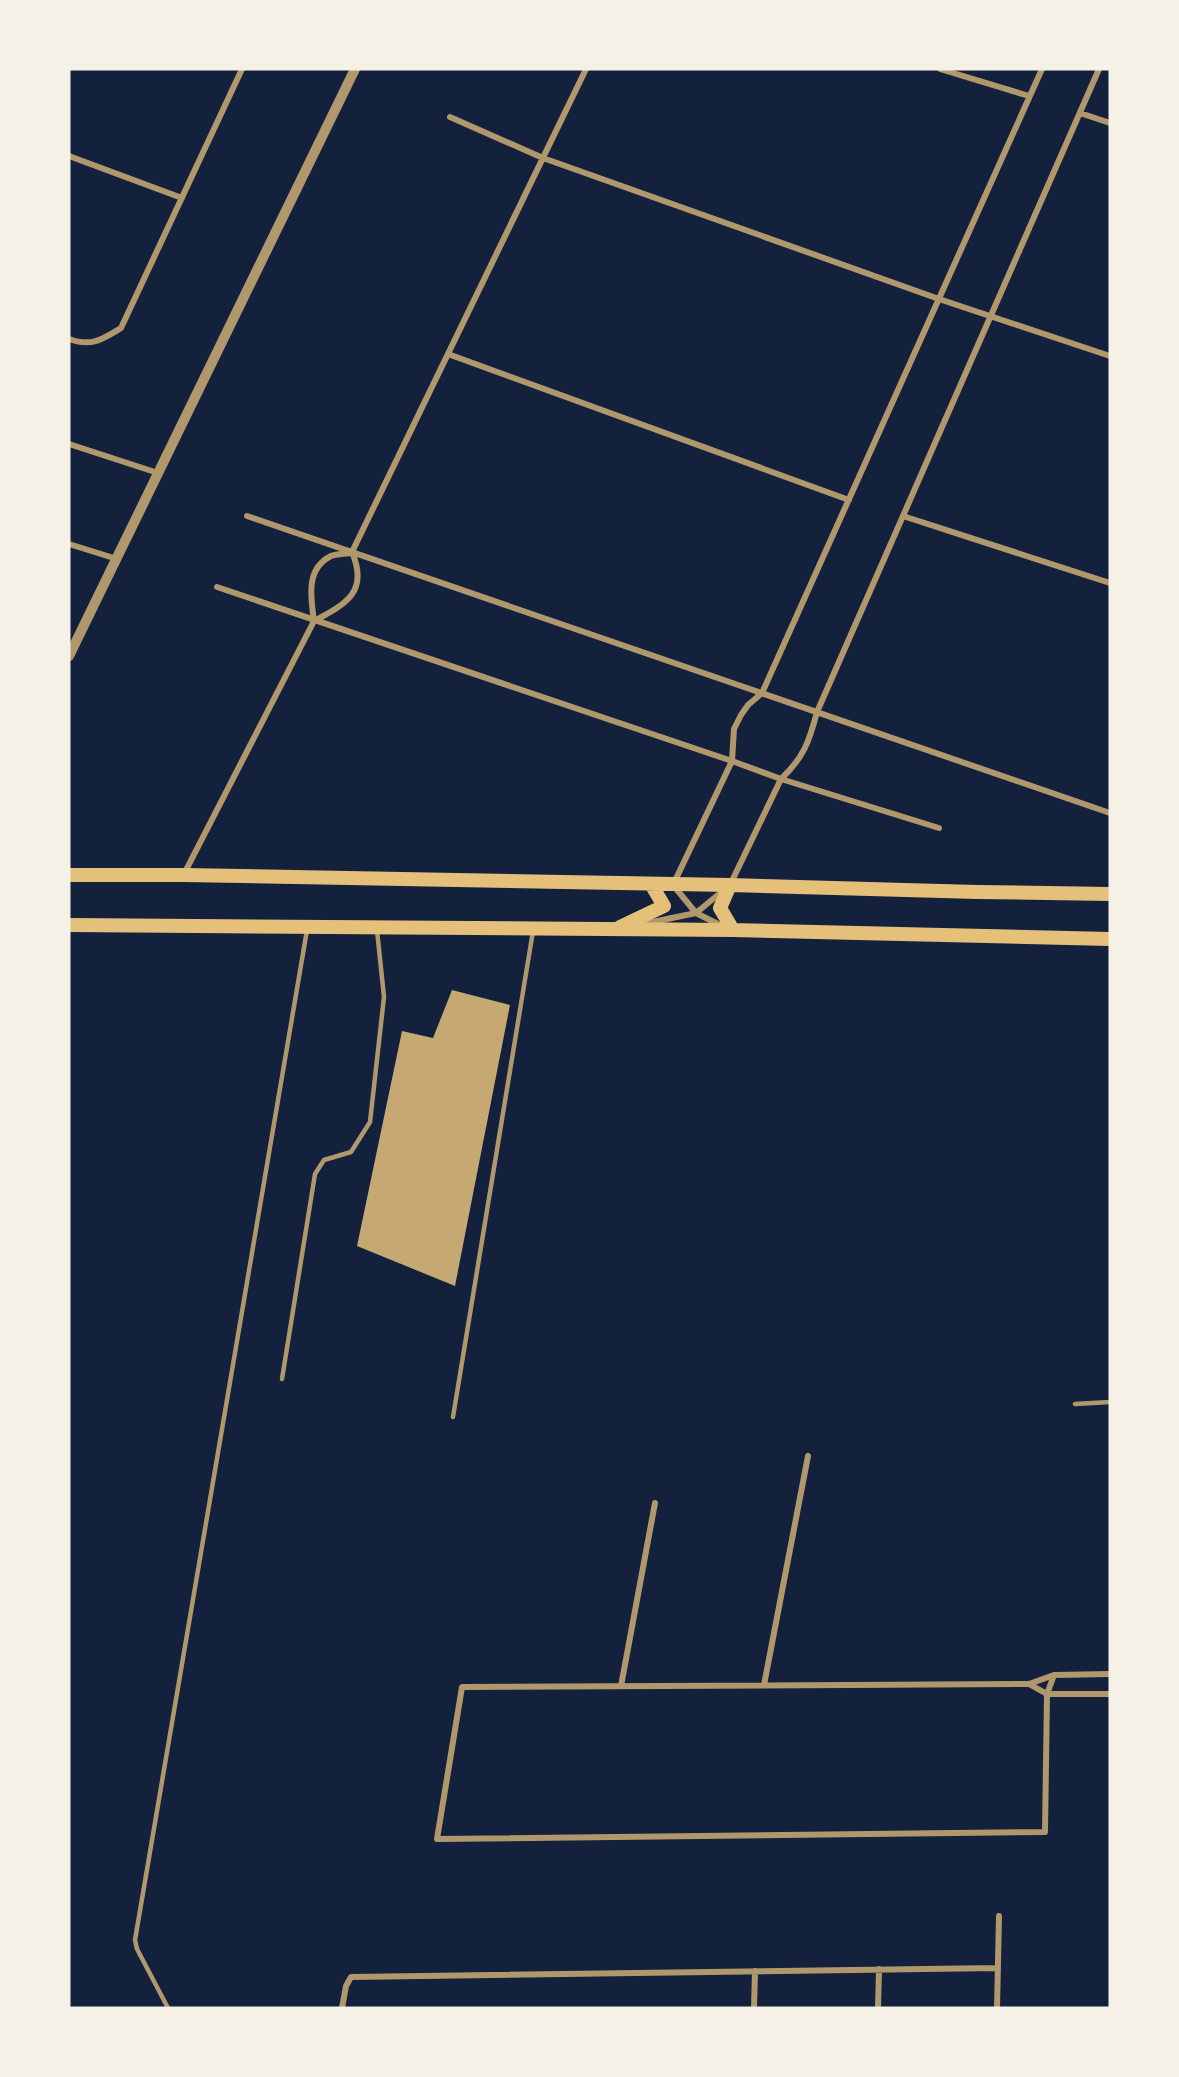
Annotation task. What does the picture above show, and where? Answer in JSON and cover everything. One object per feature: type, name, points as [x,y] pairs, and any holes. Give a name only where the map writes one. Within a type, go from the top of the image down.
[{"type":"main road","points":[[69,875],[184,875],[1110,894]]},
{"type":"main road","points":[[616,929],[664,906],[651,884]]},
{"type":"main road","points":[[730,885],[720,908],[733,930]]},
{"type":"main road","points":[[69,925],[733,930],[1110,939]]},
{"type":"street","points":[[69,339],[83,344],[99,341],[121,328],[242,69]]},
{"type":"street","points":[[69,656],[355,69]]},
{"type":"street","points":[[314,621],[340,607],[352,595],[359,580],[358,567],[352,552],[586,69]]},
{"type":"street","points":[[940,69],[1029,96]]},
{"type":"street","points":[[733,930],[696,913],[673,885],[732,761],[734,729],[748,705],[762,693],[1042,69]]},
{"type":"street","points":[[616,929],[696,913],[730,885],[781,779],[804,754],[810,741],[817,712],[1099,69]]},
{"type":"street","points":[[1080,113],[1110,123]]},
{"type":"street","points":[[450,117],[543,158],[939,299],[1110,356]]},
{"type":"street","points":[[69,156],[182,198]]},
{"type":"street","points":[[448,354],[849,500]]},
{"type":"street","points":[[69,444],[158,473]]},
{"type":"street","points":[[247,516],[1110,813]]},
{"type":"street","points":[[903,516],[1110,583]]},
{"type":"street","points":[[69,544],[117,559]]},
{"type":"street","points":[[184,875],[314,621],[310,590],[313,576],[319,566],[331,556],[352,552]]},
{"type":"street","points":[[217,587],[781,779],[939,828]]},
{"type":"street","points":[[764,1685],[808,1456]]},
{"type":"street","points":[[621,1686],[655,1503]]},
{"type":"street","points":[[1054,1675],[1047,1694],[1046,1832],[437,1839],[462,1687],[1029,1684],[1054,1675],[1110,1674]]},
{"type":"street","points":[[1029,1684],[1047,1694],[1110,1694]]},
{"type":"street","points":[[997,2008],[999,1916]]},
{"type":"street","points":[[342,2008],[346,1986],[351,1977],[998,1968]]},
{"type":"street","points":[[878,2008],[879,1970]]},
{"type":"street","points":[[754,2008],[755,1971]]},
{"type":"lane","points":[[168,2008],[137,1949],[135,1940],[308,927]]},
{"type":"lane","points":[[282,1379],[315,1174],[324,1160],[351,1152],[370,1122],[384,997],[377,927]]},
{"type":"lane","points":[[453,1417],[534,929]]},
{"type":"lane","points":[[1075,1404],[1110,1402]]},
{"type":"building","points":[[452,990],[510,1005],[455,1286],[357,1246],[402,1031],[433,1038]]}]
